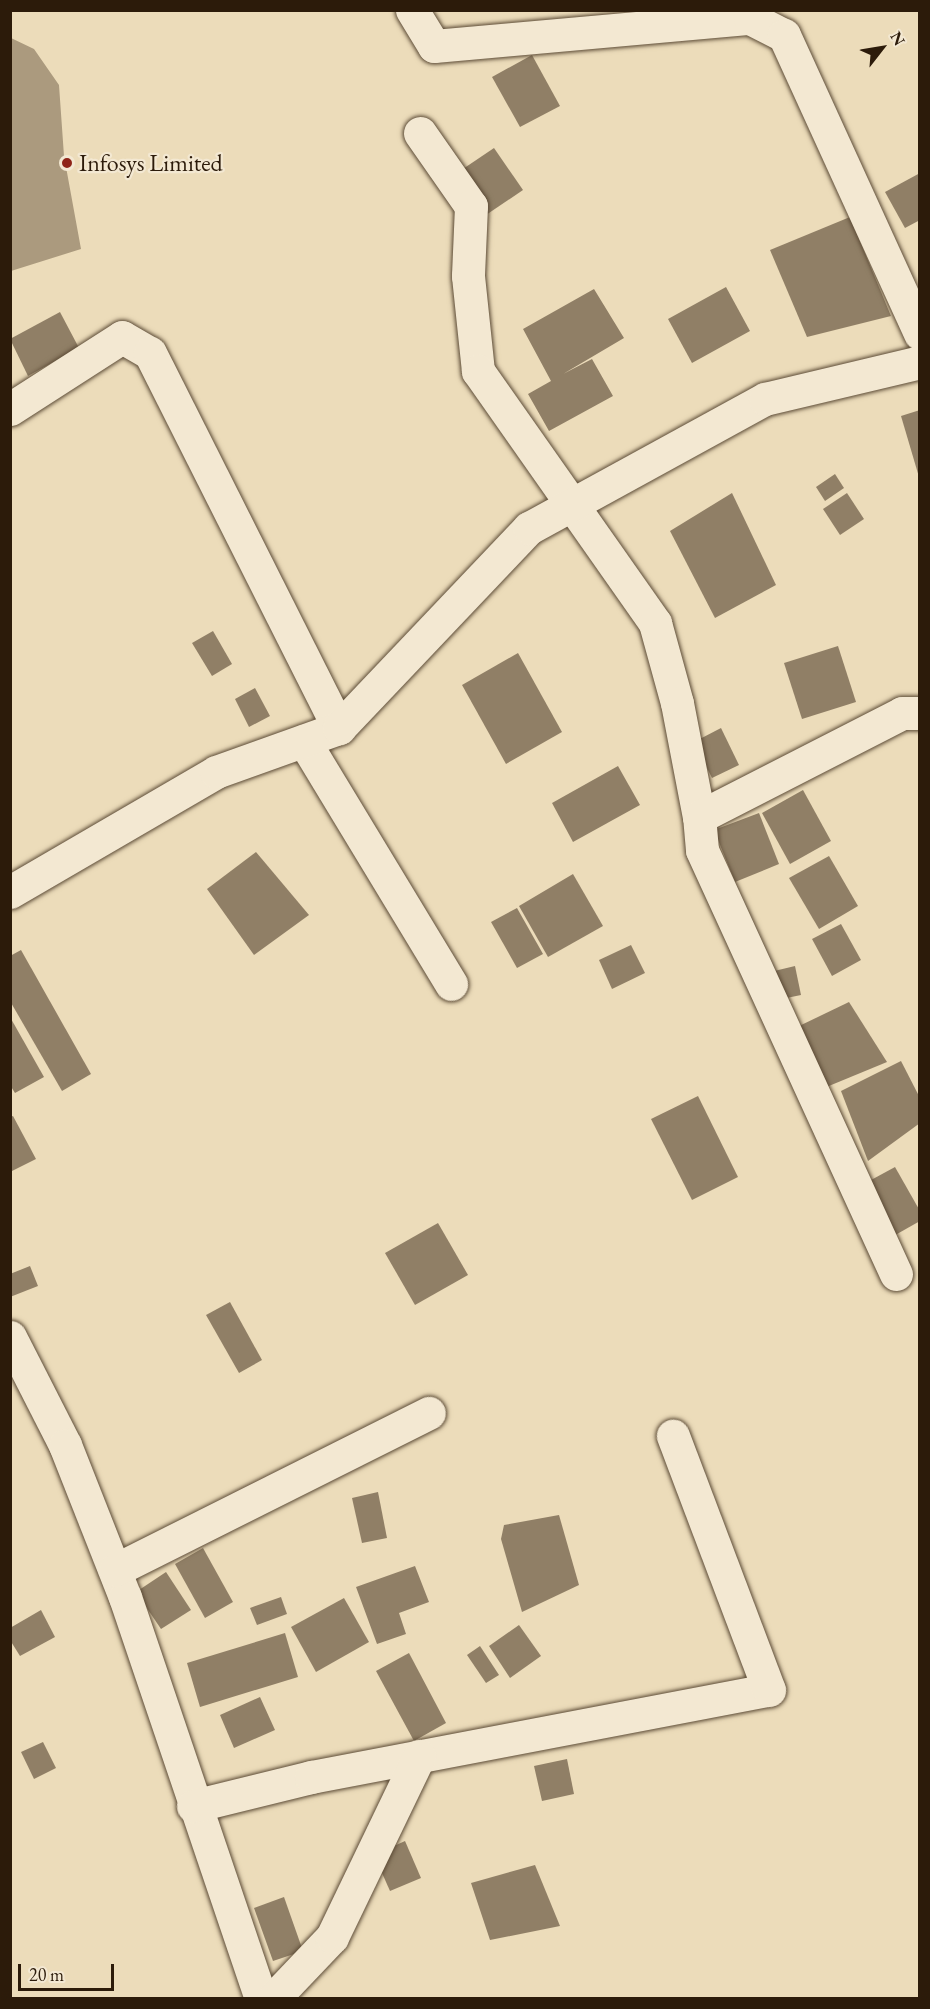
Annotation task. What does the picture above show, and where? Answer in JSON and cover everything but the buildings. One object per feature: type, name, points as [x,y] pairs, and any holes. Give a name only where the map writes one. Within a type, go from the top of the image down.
[{"type":"street","points":[[412,10],[434,46],[750,14],[784,35],[920,333]]},
{"type":"street","points":[[420,133],[471,207],[468,276],[478,371],[655,623],[677,703],[699,817],[702,849],[896,1274]]},
{"type":"street","points":[[10,409],[122,337],[150,353],[339,728]]},
{"type":"street","points":[[10,892],[216,772],[339,728],[529,528],[765,399],[920,362]]},
{"type":"street","points":[[699,817],[902,712],[920,712]]},
{"type":"street","points":[[304,741],[451,984]]},
{"type":"street","points":[[10,1337],[66,1445],[114,1570],[164,1706],[193,1806],[261,1998]]},
{"type":"street","points":[[114,1570],[429,1413]]},
{"type":"street","points":[[193,1806],[419,1756],[769,1690],[673,1436]]},
{"type":"street","points":[[274,1998],[332,1937],[419,1756]]},
{"type":"shaded area","points":[[11,38],[34,49],[59,85],[64,156],[81,249],[11,271]]},
{"type":"place","name":"Infosys Limited","points":[[67,163]]}]
